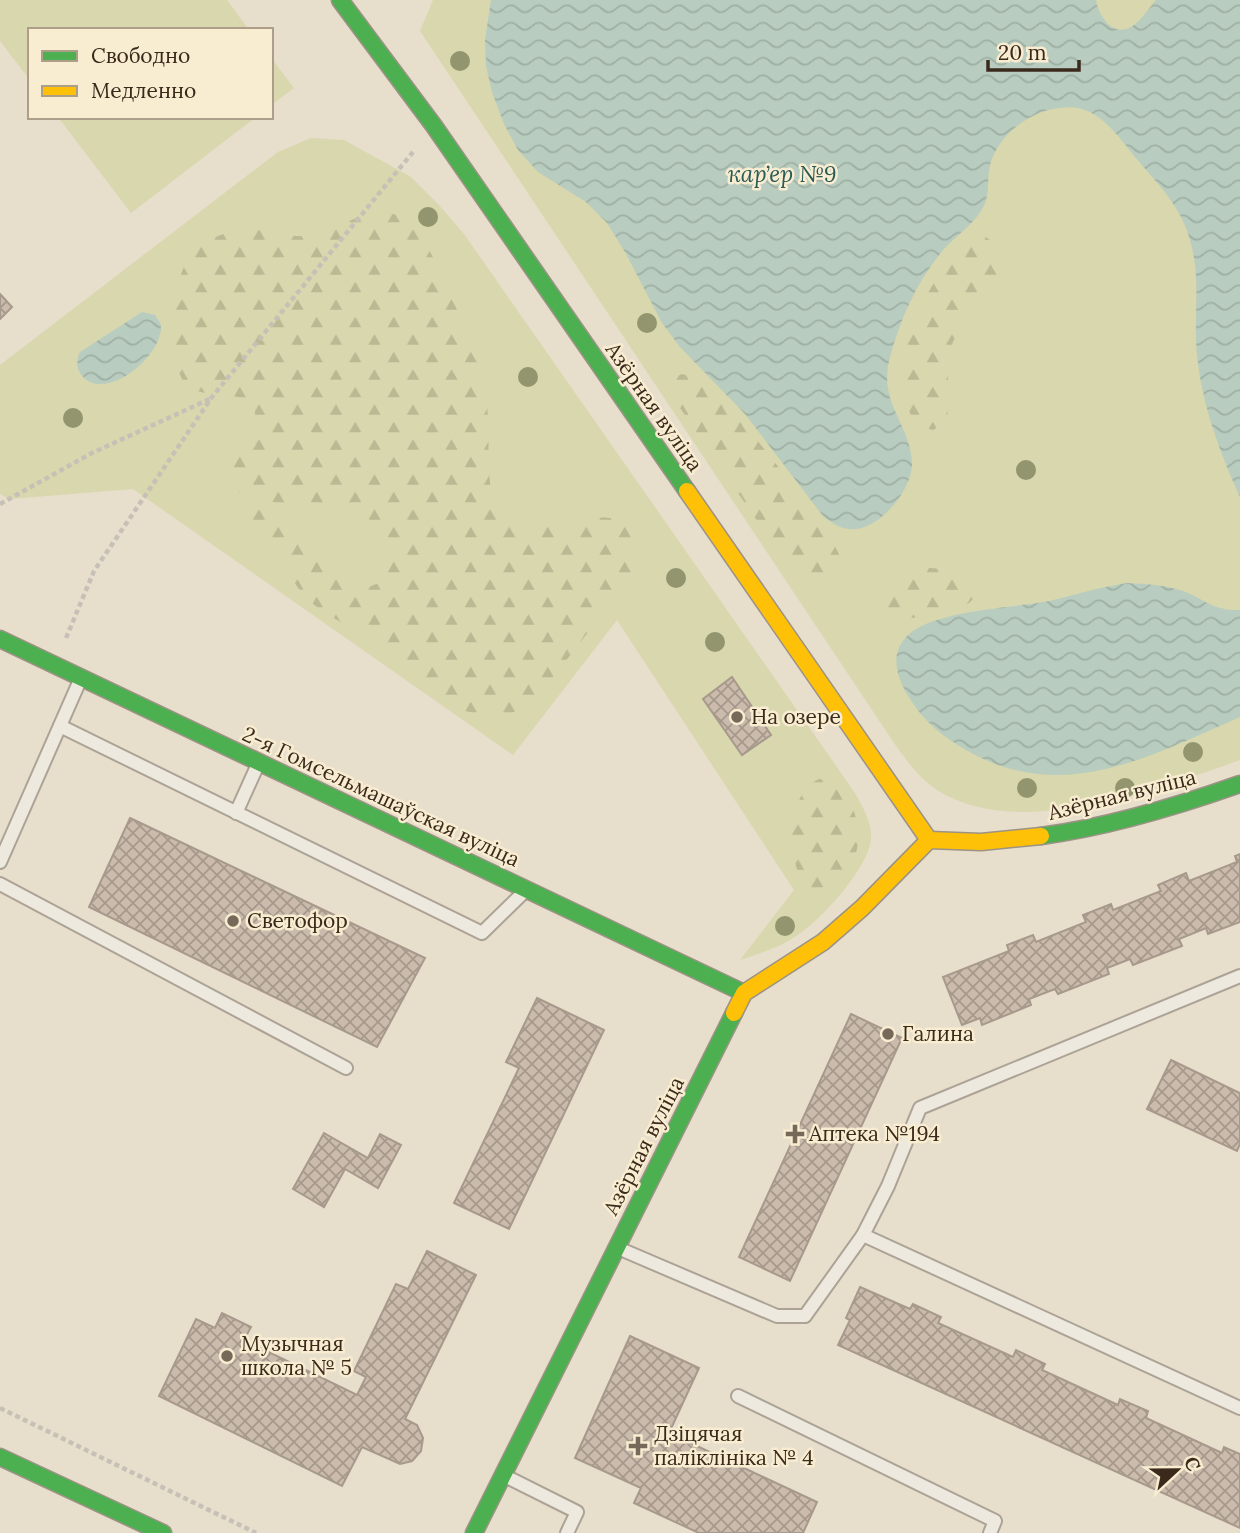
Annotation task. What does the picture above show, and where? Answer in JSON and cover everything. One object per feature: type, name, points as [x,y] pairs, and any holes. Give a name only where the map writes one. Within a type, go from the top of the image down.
[{"type":"street","name":"Азёрная вуліца","points":[[340,0],[434,127],[929,841],[986,842],[1041,837],[1163,810],[1240,784]]},
{"type":"street","name":"2-я Гомсельмашаўская вуліца","points":[[0,639],[744,993]]},
{"type":"street","points":[[744,993],[823,942],[862,908],[929,841]]},
{"type":"street","name":"Азёрная вуліца","points":[[474,1533],[744,993]]},
{"type":"street","points":[[0,1457],[163,1533]]},
{"type":"lane","points":[[0,862],[81,677]]},
{"type":"lane","points":[[60,726],[482,933],[527,889]]},
{"type":"lane","points":[[236,813],[259,762]]},
{"type":"lane","points":[[0,884],[346,1068]]},
{"type":"lane","points":[[616,1247],[777,1316],[806,1316],[863,1235],[888,1186],[920,1108],[1240,976]]},
{"type":"lane","points":[[863,1235],[1240,1408]]},
{"type":"lane","points":[[738,1396],[995,1521],[990,1533]]},
{"type":"lane","points":[[503,1475],[577,1512],[567,1533]]},
{"type":"path","points":[[55,665],[94,571],[212,397],[434,127]]},
{"type":"path","points":[[0,504],[92,453],[212,397]]},
{"type":"path","points":[[0,1408],[256,1533]]},
{"type":"green space","points":[[0,0],[227,0],[248,28],[28,28],[28,77],[0,41]]},
{"type":"green space","points":[[433,0],[1240,0],[1240,760],[1129,796],[1047,811],[1007,811],[970,805],[937,790],[924,780],[894,743],[420,31]]},
{"type":"green space","points":[[273,61],[294,88],[273,104]]},
{"type":"green space","points":[[60,119],[253,119],[131,213]]},
{"type":"green space","points":[[311,138],[344,140],[411,177],[464,234],[855,793],[870,826],[869,850],[843,891],[820,917],[792,939],[740,960],[794,890],[617,620],[513,755],[133,489],[9,499],[0,494],[0,365],[278,152]]},
{"type":"green space","points":[[382,210],[404,220],[421,237],[470,340],[486,399],[491,490],[500,513],[516,524],[537,526],[606,518],[624,523],[636,539],[637,560],[629,580],[543,690],[523,707],[500,716],[482,715],[448,703],[357,632],[319,609],[308,599],[276,558],[248,531],[243,518],[247,511],[270,509],[302,527],[318,546],[337,578],[345,585],[355,588],[371,586],[386,576],[390,553],[384,536],[374,523],[357,513],[269,501],[239,492],[230,486],[225,475],[225,455],[252,430],[256,417],[254,410],[248,402],[240,398],[208,394],[188,386],[177,366],[173,320],[177,288],[186,263],[204,244],[218,236],[239,231],[269,231],[299,236],[313,234]]},
{"type":"green space","points":[[986,237],[996,248],[1000,259],[999,270],[988,292],[963,323],[953,342],[949,354],[947,414],[942,423],[933,430],[929,429],[913,418],[903,391],[902,369],[906,346],[914,322],[938,278],[966,245]]},
{"type":"green space","points":[[682,374],[702,382],[719,396],[807,505],[837,549],[840,567],[832,579],[812,586],[794,575],[678,405],[673,384],[675,377]]},
{"type":"green space","points":[[929,568],[962,572],[972,578],[977,589],[974,598],[964,606],[945,612],[912,618],[893,615],[886,606],[884,594],[888,582],[900,572]]},
{"type":"green space","points":[[819,779],[834,783],[849,800],[857,824],[858,841],[855,856],[840,878],[817,890],[810,888],[803,881],[797,869],[793,856],[792,826],[800,797]]},
{"type":"water","name":"карʼер №9","points":[[491,0],[1096,0],[1106,22],[1122,30],[1136,23],[1156,0],[1240,0],[1240,497],[1217,440],[1205,400],[1196,340],[1195,265],[1181,216],[1112,129],[1087,111],[1065,107],[1036,114],[1005,137],[992,158],[984,206],[935,261],[918,286],[905,314],[887,373],[891,401],[910,450],[912,464],[907,484],[886,513],[867,526],[847,529],[831,522],[823,516],[745,414],[680,347],[662,323],[607,223],[586,202],[538,172],[518,150],[504,124],[486,66],[485,40]]},
{"type":"water","points":[[142,312],[155,315],[161,325],[159,338],[152,351],[129,374],[115,381],[102,384],[90,382],[79,370],[77,362],[80,352]]},
{"type":"water","points":[[1127,583],[1173,588],[1218,607],[1240,610],[1240,717],[1140,759],[1106,769],[1072,774],[1038,774],[1003,767],[950,740],[926,720],[903,687],[898,672],[898,650],[907,636],[919,627],[954,615],[1049,601]]},
{"type":"building","points":[[0,294],[12,307],[0,319]]},
{"type":"building","name":"На озере","points":[[732,677],[771,735],[742,755],[703,699]]},
{"type":"building","name":"Светофор","points":[[130,818],[425,958],[377,1047],[89,907]]},
{"type":"building","points":[[1240,854],[1240,922],[1208,934],[1206,928],[1179,939],[1182,946],[1133,965],[1130,959],[1107,968],[1109,974],[1058,994],[1055,989],[1029,999],[1031,1005],[982,1025],[980,1018],[962,1025],[943,977],[1009,951],[1007,945],[1033,935],[1036,942],[1086,922],[1083,915],[1111,904],[1113,910],[1161,891],[1158,885],[1186,873],[1189,881],[1237,862],[1235,856]]},
{"type":"building","points":[[537,998],[604,1030],[509,1229],[454,1203],[519,1068],[506,1062]]},
{"type":"building","points":[[851,1014],[902,1038],[790,1281],[739,1257]]},
{"type":"building","points":[[1171,1060],[1240,1093],[1240,1144],[1237,1151],[1147,1109]]},
{"type":"building","points":[[324,1133],[368,1158],[380,1134],[401,1145],[378,1188],[345,1169],[324,1207],[293,1189]]},
{"type":"building","name":"Музычная школа № 5","points":[[427,1251],[476,1275],[405,1419],[417,1425],[423,1438],[421,1451],[412,1461],[400,1464],[362,1447],[342,1486],[159,1396],[196,1319],[215,1328],[222,1313],[251,1327],[244,1340],[357,1395],[366,1377],[354,1371],[396,1284],[408,1289]]},
{"type":"building","points":[[860,1287],[910,1309],[913,1304],[941,1317],[938,1323],[1013,1357],[1016,1350],[1045,1364],[1042,1370],[1118,1405],[1120,1399],[1148,1411],[1146,1418],[1222,1453],[1224,1447],[1240,1454],[1240,1528],[838,1345],[850,1320],[846,1318]]},
{"type":"building","name":"Дзіцячая паліклініка № 4","points":[[630,1336],[699,1368],[669,1433],[817,1502],[803,1533],[699,1533],[634,1503],[641,1488],[575,1458]]},
{"type":"traffic: fast","points":[[340,0],[434,126],[687,491]]},
{"type":"traffic: fast","points":[[0,639],[744,993]]},
{"type":"traffic: fast","points":[[1041,836],[1142,815],[1240,784]]},
{"type":"traffic: fast","points":[[474,1533],[734,1013]]},
{"type":"traffic: fast","points":[[0,1457],[163,1533]]},
{"type":"traffic: slow","points":[[687,491],[929,840]]},
{"type":"traffic: slow","points":[[734,1013],[744,993],[823,942],[862,908],[929,840],[981,842],[1041,836]]},
{"type":"place","name":"На озере","points":[[737,717]]},
{"type":"place","name":"Светофор","points":[[233,921]]},
{"type":"place","name":"Галина","points":[[888,1034]]},
{"type":"place","name":"Аптека №194","points":[[795,1134]]},
{"type":"place","name":"Музычная школа № 5","points":[[227,1356]]},
{"type":"place","name":"Дзіцячая паліклініка № 4","points":[[638,1446]]}]
